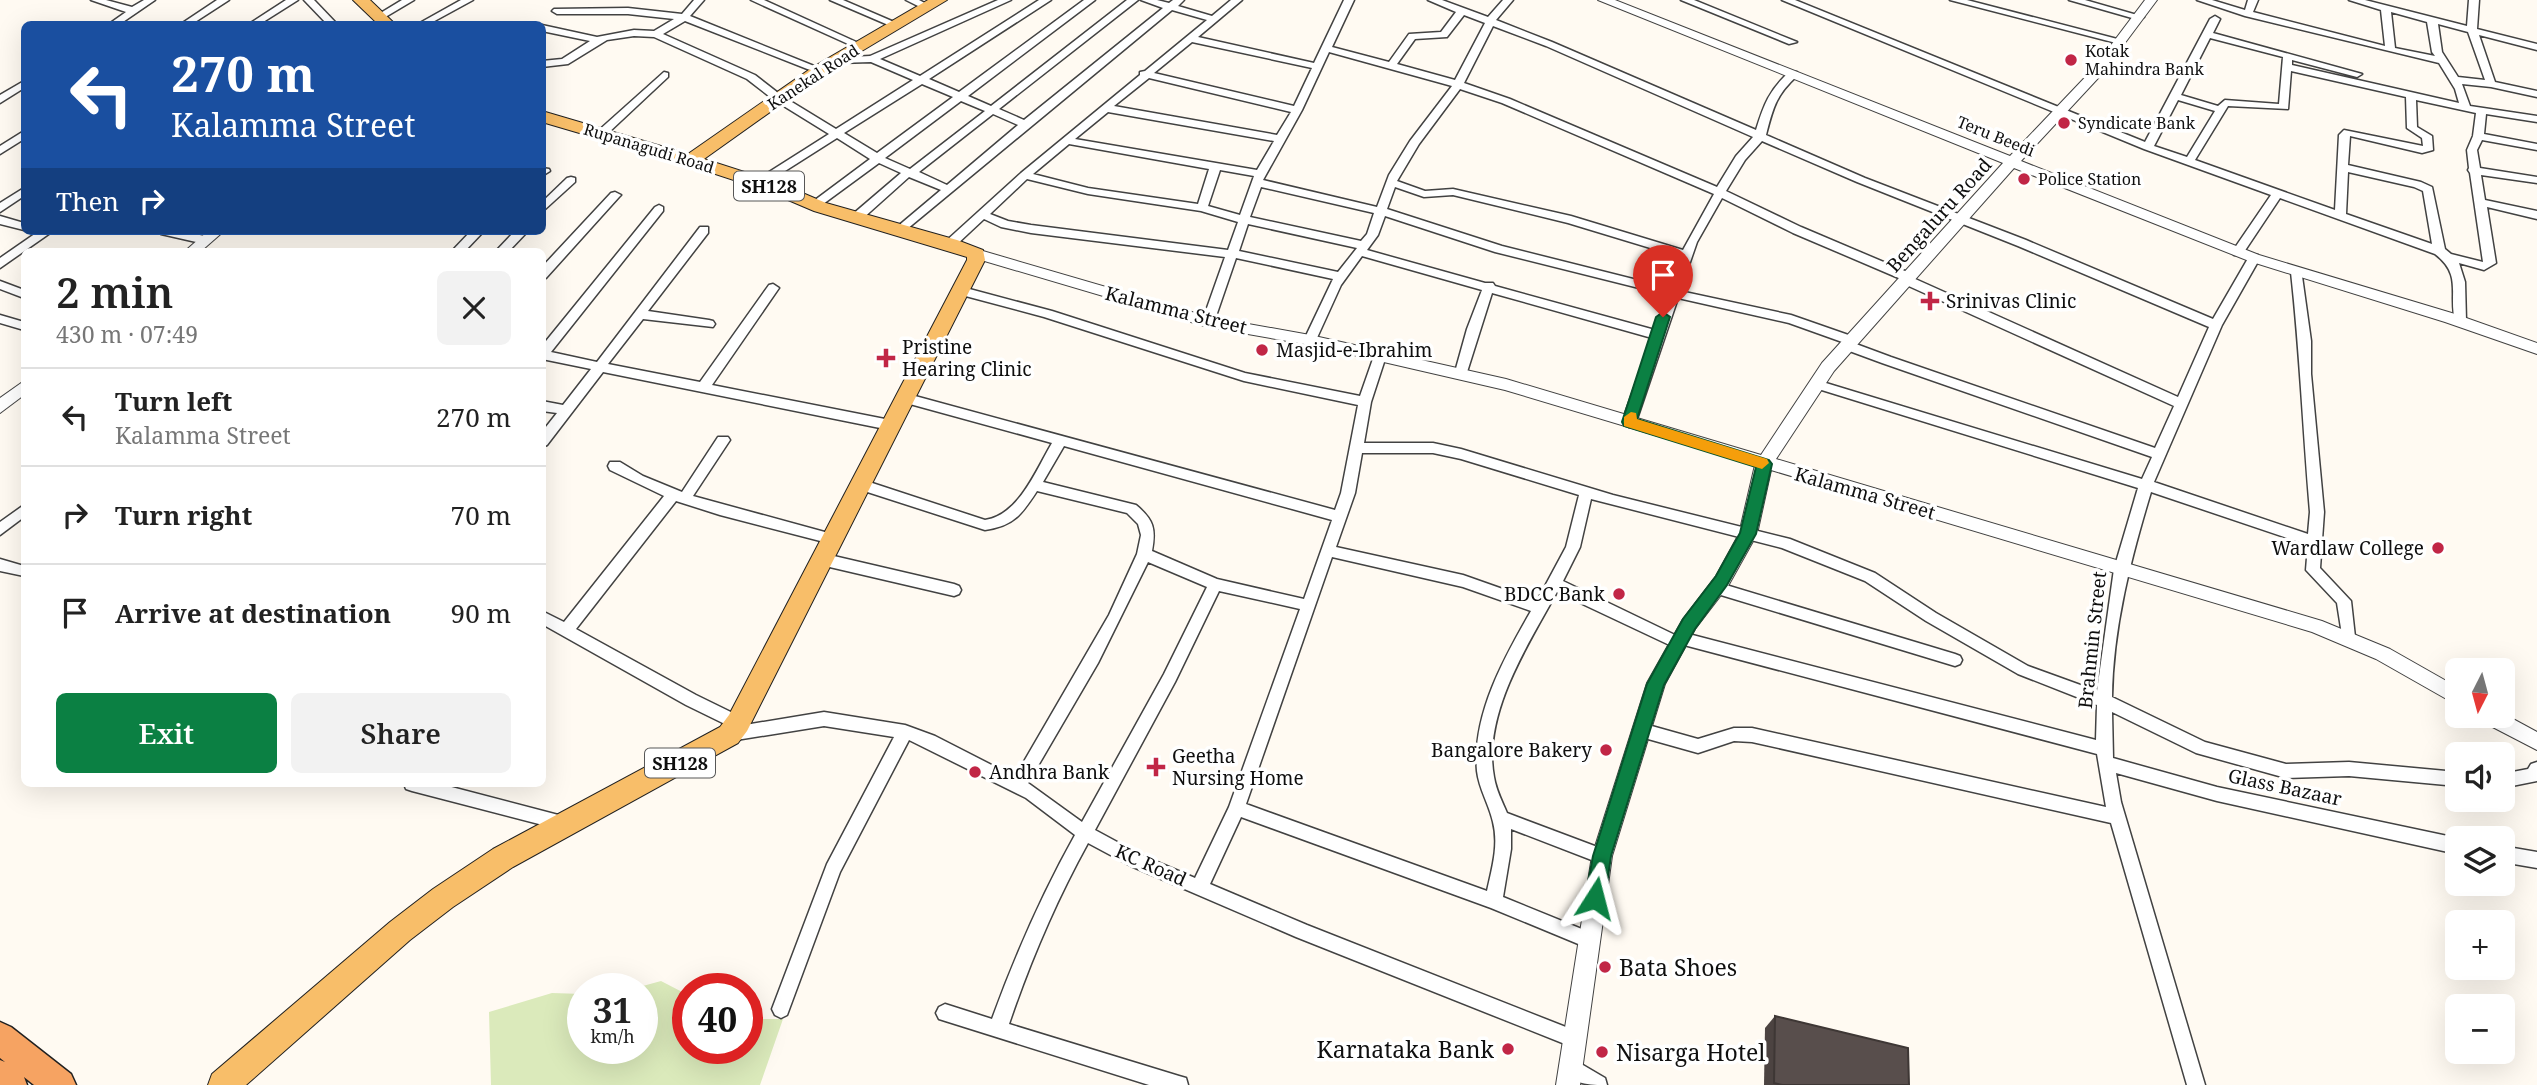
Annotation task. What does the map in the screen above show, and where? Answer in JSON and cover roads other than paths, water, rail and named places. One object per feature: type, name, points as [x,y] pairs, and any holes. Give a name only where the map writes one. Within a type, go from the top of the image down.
[{"type":"highway","points":[[0,1038],[60,1085]]},
{"type":"highway","points":[[0,1076],[11,1085]]},
{"type":"main road","points":[[361,0],[383,21]]},
{"type":"main road","name":"Kanekal Road","points":[[691,160],[818,70],[896,25],[926,2]]},
{"type":"main road","name":"Rupanagudi Road","points":[[546,117],[691,160],[815,205],[950,244],[968,276]]},
{"type":"main road","points":[[733,729],[968,276]]},
{"type":"main road","name":"SH128","points":[[223,1085],[400,931],[443,898],[503,858],[567,825],[733,729]]},
{"type":"street","points":[[96,0],[134,11]]},
{"type":"street","points":[[119,21],[150,0]]},
{"type":"street","points":[[191,21],[224,0]]},
{"type":"street","points":[[259,21],[293,0]]},
{"type":"street","points":[[309,0],[325,21]]},
{"type":"street","points":[[383,21],[410,0]]},
{"type":"street","points":[[429,21],[468,0]]},
{"type":"street","points":[[546,21],[572,0]]},
{"type":"street","points":[[546,64],[564,62],[601,38],[642,0]]},
{"type":"street","points":[[656,34],[684,17],[699,0]]},
{"type":"street","points":[[835,0],[896,25]]},
{"type":"street","points":[[838,60],[872,59],[1006,0]]},
{"type":"street","points":[[760,183],[1046,0]]},
{"type":"street","points":[[815,205],[1090,0]]},
{"type":"street","points":[[857,217],[1133,0]]},
{"type":"street","points":[[1146,0],[1175,3],[1214,19]]},
{"type":"street","points":[[950,244],[981,214],[1144,74],[1237,0]]},
{"type":"street","points":[[1208,322],[1258,178],[1319,67],[1349,0]]},
{"type":"street","points":[[1433,0],[1491,20],[1861,180],[2216,325]]},
{"type":"street","points":[[1310,340],[1330,296],[1372,235],[1391,182],[1413,143],[1458,85],[1491,20],[1508,0]]},
{"type":"street","name":"Teru Beedi","points":[[1604,0],[2254,258],[2460,321],[2537,349]]},
{"type":"street","points":[[1686,0],[1792,42]]},
{"type":"street","points":[[1787,0],[2189,162],[2439,251],[2452,258],[2489,265],[2473,170],[2472,150],[2478,135],[2481,111]]},
{"type":"street","points":[[1955,0],[2120,41]]},
{"type":"street","points":[[2074,0],[2139,17]]},
{"type":"street","name":"Bengaluru Road","points":[[1764,464],[1816,384],[1959,218],[2097,72],[2151,0]]},
{"type":"street","points":[[2202,0],[2390,50],[2442,61]]},
{"type":"street","points":[[2248,13],[2253,0]]},
{"type":"street","points":[[2356,0],[2537,47]]},
{"type":"street","points":[[2474,0],[2472,30],[2491,83]]},
{"type":"street","points":[[762,1],[860,46]]},
{"type":"street","points":[[901,230],[1025,124],[1175,3]]},
{"type":"street","points":[[2386,9],[2390,50]]},
{"type":"street","points":[[557,11],[628,11],[684,17],[818,70]]},
{"type":"street","points":[[1392,64],[1412,36],[1444,35],[1462,11]]},
{"type":"street","points":[[2148,146],[2215,19]]},
{"type":"street","points":[[2432,20],[2437,52],[2454,80],[2466,108]]},
{"type":"street","points":[[546,27],[601,38],[634,33],[656,34],[751,77],[778,98],[877,158],[947,189]]},
{"type":"street","points":[[2207,34],[2287,62],[2407,95],[2481,111],[2537,119]]},
{"type":"street","points":[[1189,38],[1319,67]]},
{"type":"street","points":[[1328,49],[1392,64],[1506,101],[1719,192],[2181,404]]},
{"type":"street","points":[[872,59],[1025,124]]},
{"type":"street","points":[[2189,162],[2219,109],[2228,102],[2284,107],[2287,62]]},
{"type":"street","points":[[1144,74],[1297,110]]},
{"type":"street","points":[[1629,422],[1691,242],[1740,158],[1760,136],[1770,101],[1778,88],[1793,74]]},
{"type":"street","points":[[602,133],[664,75]]},
{"type":"street","points":[[2454,80],[2491,83],[2537,94]]},
{"type":"street","points":[[0,100],[21,86]]},
{"type":"street","points":[[2340,217],[2344,135],[2348,132],[2422,150],[2429,148],[2427,136],[2412,128],[2407,95]]},
{"type":"street","points":[[2174,96],[2219,109]]},
{"type":"street","points":[[1106,108],[1214,130],[1280,139]]},
{"type":"street","points":[[2478,135],[2537,147]]},
{"type":"street","points":[[0,151],[21,136]]},
{"type":"street","points":[[1069,141],[1258,178],[1380,211],[1499,249],[1791,319],[1851,344],[2160,455]]},
{"type":"street","points":[[2341,167],[2417,184],[2428,189],[2439,251]]},
{"type":"street","points":[[1202,208],[1215,168]]},
{"type":"street","points":[[2473,170],[2537,180]]},
{"type":"street","points":[[1026,175],[1088,191],[1202,208],[1363,249],[1657,335]]},
{"type":"street","points":[[546,205],[571,180]]},
{"type":"street","points":[[1391,182],[1424,194],[1453,192],[1561,218],[1686,255]]},
{"type":"street","points":[[0,208],[21,193]]},
{"type":"street","points":[[2238,251],[2277,194]]},
{"type":"street","points":[[546,271],[615,195]]},
{"type":"street","points":[[2480,202],[2537,215]]},
{"type":"street","points":[[546,350],[659,209]]},
{"type":"street","points":[[981,214],[1031,229],[1233,254],[1342,277]]},
{"type":"street","points":[[0,220],[21,226]]},
{"type":"street","points":[[546,437],[704,230]]},
{"type":"street","points":[[21,248],[39,235]]},
{"type":"street","points":[[461,248],[474,235]]},
{"type":"street","points":[[505,248],[518,235]]},
{"type":"street","points":[[196,248],[211,236]]},
{"type":"street","points":[[0,264],[21,248]]},
{"type":"street","name":"Brahmin Street","points":[[2196,1085],[2117,817],[2105,756],[2107,660],[2121,569],[2146,485],[2216,325],[2254,258]]},
{"type":"street","points":[[2452,258],[2458,271],[2460,321]]},
{"type":"street","points":[[2297,272],[2304,330],[2305,374],[2317,512],[2313,570],[2344,601],[2347,637]]},
{"type":"street","points":[[968,276],[1048,314],[1231,373],[1365,402]]},
{"type":"street","name":"Kalamma Street","points":[[968,276],[1310,340],[1461,372],[2347,637],[2383,654],[2445,690]]},
{"type":"street","points":[[0,285],[21,293]]},
{"type":"street","points":[[1461,372],[1489,286]]},
{"type":"street","points":[[704,386],[773,288]]},
{"type":"street","points":[[639,314],[709,324]]},
{"type":"street","points":[[0,319],[21,325]]},
{"type":"street","points":[[546,356],[890,425]]},
{"type":"street","points":[[1200,886],[1237,807],[1329,551],[1348,493],[1365,402],[1380,356]]},
{"type":"street","points":[[1816,384],[2146,485],[2315,542]]},
{"type":"street","points":[[0,407],[21,390]]},
{"type":"street","points":[[904,398],[1340,517]]},
{"type":"street","points":[[546,407],[566,410]]},
{"type":"street","points":[[566,630],[679,497],[723,440]]},
{"type":"street","points":[[860,484],[985,525],[1000,523],[1009,518],[1034,485],[1060,441]]},
{"type":"street","points":[[1357,448],[1433,449],[1461,454],[1586,492],[1785,543],[1870,577],[1931,617],[2023,670],[2105,701],[2202,748],[2286,771],[2349,769],[2445,778]]},
{"type":"street","points":[[1598,1085],[1570,1076],[1602,856],[1656,684],[1679,641],[1716,588],[1748,534],[1764,464]]},
{"type":"street","points":[[615,466],[632,477],[679,497],[826,549],[954,590]]},
{"type":"street","points":[[1018,786],[1110,625],[1146,555],[1148,535],[1142,518],[1131,509],[1034,485]]},
{"type":"street","points":[[1494,901],[1503,835],[1501,818],[1488,784],[1484,758],[1491,719],[1500,684],[1572,550],[1586,492]]},
{"type":"street","points":[[0,530],[21,512]]},
{"type":"street","points":[[1329,551],[1424,570],[1512,597],[1541,609]]},
{"type":"street","points":[[1146,555],[1215,584],[1310,606]]},
{"type":"street","points":[[0,565],[21,570]]},
{"type":"street","points":[[998,1028],[1017,975],[1066,867],[1170,678],[1215,584]]},
{"type":"street","name":"Glass Bazaar","points":[[1555,584],[1679,641],[2105,756],[2217,794],[2445,843]]},
{"type":"street","points":[[1716,588],[1955,660]]},
{"type":"street","points":[[546,619],[691,700],[733,729]]},
{"type":"street","name":"KC Road","points":[[733,729],[824,719],[905,733],[929,741],[1032,793],[1084,833],[1137,861],[1413,976],[1576,1039]]},
{"type":"street","points":[[2512,728],[2537,742]]},
{"type":"street","points":[[1641,730],[1699,746],[1708,746],[1735,732],[1752,735],[2117,817]]},
{"type":"street","points":[[781,1009],[832,869],[905,733]]},
{"type":"street","points":[[2515,778],[2533,775],[2537,769]]},
{"type":"street","points":[[423,787],[567,825]]},
{"type":"street","points":[[1237,807],[1494,901],[1588,940]]},
{"type":"street","points":[[1501,818],[1602,856]]},
{"type":"street","points":[[2515,856],[2537,860]]},
{"type":"street","points":[[946,1013],[1179,1085]]},
{"type":"place","name":"Kotak Mahindra Bank","points":[[2071,60]]},
{"type":"place","name":"Syndicate Bank","points":[[2064,123]]},
{"type":"place","name":"Police Station","points":[[2024,179]]},
{"type":"place","name":"Srinivas Clinic","points":[[1930,301]]},
{"type":"place","name":"Masjid-e-Ibrahim","points":[[1262,350]]},
{"type":"place","name":"Pristine Hearing Clinic","points":[[886,358]]},
{"type":"place","name":"Wardlaw College","points":[[2438,548]]},
{"type":"place","name":"BDCC Bank","points":[[1619,594]]},
{"type":"place","name":"Bangalore Bakery","points":[[1606,750]]},
{"type":"place","name":"Geetha Nursing Home","points":[[1156,767]]},
{"type":"place","name":"Andhra Bank","points":[[975,772]]},
{"type":"place","name":"Bata Shoes","points":[[1605,967]]},
{"type":"place","name":"Karnataka Bank","points":[[1508,1049]]},
{"type":"place","name":"Nisarga Hotel","points":[[1602,1052]]}]
